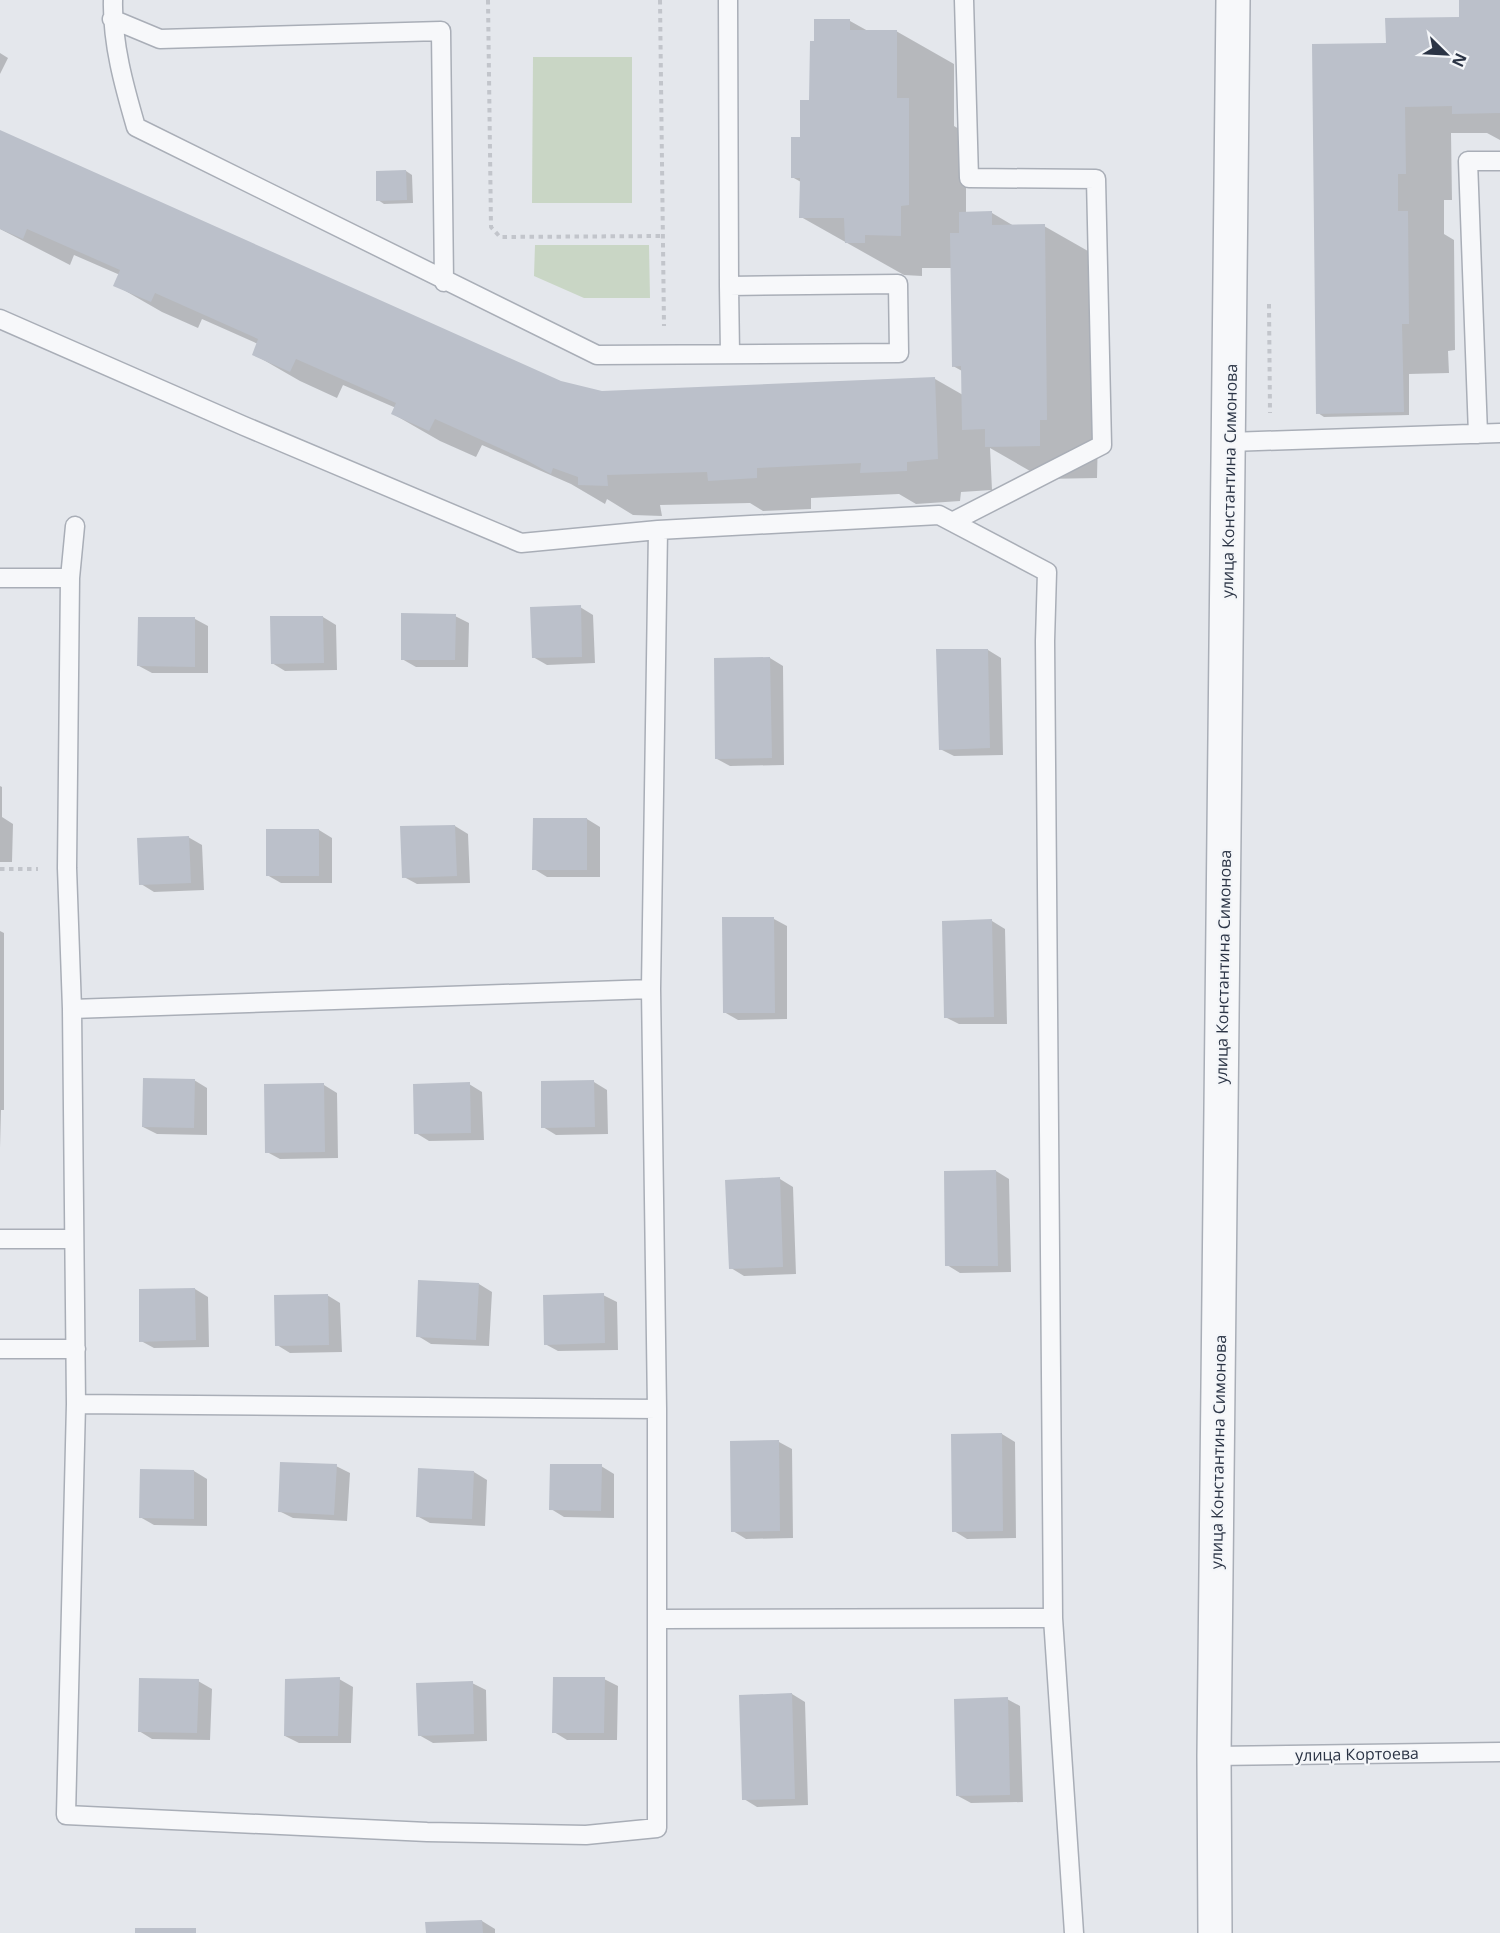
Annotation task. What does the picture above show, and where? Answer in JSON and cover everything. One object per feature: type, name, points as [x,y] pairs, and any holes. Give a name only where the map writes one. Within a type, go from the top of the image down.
[{"type":"street","name":"улица Константина Симонова","points":[[1215,1933],[1214,1756],[1233,0]]},
{"type":"lane","points":[[112,0],[112,19],[122,79],[136,127],[444,282],[597,355],[899,353],[898,284],[729,286]]},
{"type":"lane","points":[[728,0],[730,354]]},
{"type":"lane","points":[[952,522],[1102,445],[1096,179],[969,178],[964,0]]},
{"type":"lane","points":[[112,19],[160,39],[441,31],[444,282]]},
{"type":"lane","points":[[1478,434],[1468,161],[1500,160]]},
{"type":"lane","points":[[0,319],[244,426],[521,543],[658,530],[939,515],[1047,572],[1045,641],[1053,1618],[1074,1933]]},
{"type":"lane","points":[[1230,442],[1500,433]]},
{"type":"lane","points":[[75,526],[70,578],[67,868],[72,1009],[76,1404],[66,1815],[438,1832],[586,1835],[657,1828],[659,1619],[651,989],[658,530]]},
{"type":"lane","points":[[0,578],[70,578]]},
{"type":"lane","points":[[72,1009],[651,989]]},
{"type":"lane","points":[[0,1239],[74,1239]]},
{"type":"lane","points":[[0,1349],[76,1349]]},
{"type":"lane","points":[[76,1404],[657,1409]]},
{"type":"lane","points":[[659,1619],[1053,1618]]},
{"type":"lane","name":"улица Кортоева","points":[[1214,1756],[1500,1752]]},
{"type":"path","points":[[488,0],[490,227],[500,237],[663,236]]},
{"type":"path","points":[[660,0],[665,355]]},
{"type":"path","points":[[0,869],[67,868]]},
{"type":"green space","points":[[533,57],[632,57],[632,203],[532,203]]},
{"type":"green space","points":[[535,245],[649,245],[650,298],[584,298],[534,276]]},
{"type":"building","points":[[1459,0],[1500,0],[1500,113],[1452,114],[1452,106],[1405,107],[1406,174],[1398,174],[1398,211],[1408,211],[1409,324],[1402,324],[1404,412],[1316,414],[1312,44],[1386,43],[1385,18],[1459,17]]},
{"type":"building","points":[[814,19],[850,19],[850,30],[897,30],[897,98],[909,98],[909,205],[901,206],[901,236],[865,235],[865,243],[845,243],[844,218],[799,218],[800,178],[791,178],[791,137],[800,137],[800,100],[809,100],[810,41],[814,41]]},
{"type":"building","points":[[0,130],[561,381],[602,391],[935,377],[938,459],[907,462],[907,471],[860,473],[861,463],[757,468],[757,478],[708,481],[707,472],[607,475],[608,486],[578,485],[578,477],[553,468],[551,474],[526,460],[435,419],[429,431],[391,414],[396,403],[296,359],[290,372],[252,355],[258,339],[155,293],[151,302],[113,286],[120,270],[27,229],[23,239],[0,229]]},
{"type":"building","points":[[406,170],[407,200],[376,201],[376,171]]},
{"type":"building","points":[[992,211],[992,225],[1045,224],[1047,420],[1040,420],[1040,446],[985,447],[985,429],[962,430],[961,366],[952,367],[950,233],[959,233],[959,212]]},
{"type":"building","points":[[581,605],[582,657],[532,658],[530,607]]},
{"type":"building","points":[[401,613],[456,614],[455,660],[401,660]]},
{"type":"building","points":[[270,616],[323,616],[324,663],[271,664]]},
{"type":"building","points":[[138,617],[195,617],[195,667],[137,666]]},
{"type":"building","points":[[936,649],[988,649],[990,748],[939,750]]},
{"type":"building","points":[[770,657],[772,758],[715,759],[714,658]]},
{"type":"building","points":[[533,818],[587,818],[587,870],[532,870]]},
{"type":"building","points":[[455,825],[457,876],[402,878],[400,826]]},
{"type":"building","points":[[266,829],[319,829],[319,876],[266,876]]},
{"type":"building","points":[[189,836],[191,883],[139,885],[137,838]]},
{"type":"building","points":[[722,917],[774,917],[775,1013],[723,1013]]},
{"type":"building","points":[[992,919],[994,1017],[944,1018],[942,921]]},
{"type":"building","points":[[143,1078],[195,1079],[194,1128],[142,1127]]},
{"type":"building","points":[[594,1080],[595,1127],[541,1128],[541,1081]]},
{"type":"building","points":[[470,1082],[471,1133],[414,1134],[413,1084]]},
{"type":"building","points":[[324,1083],[325,1152],[265,1153],[264,1084]]},
{"type":"building","points":[[996,1170],[998,1266],[945,1266],[944,1171]]},
{"type":"building","points":[[780,1177],[783,1267],[729,1269],[725,1180]]},
{"type":"building","points":[[418,1280],[479,1283],[476,1340],[416,1337]]},
{"type":"building","points":[[195,1288],[196,1340],[139,1342],[139,1289]]},
{"type":"building","points":[[604,1293],[605,1343],[544,1345],[543,1295]]},
{"type":"building","points":[[328,1294],[329,1345],[275,1346],[274,1295]]},
{"type":"building","points":[[1002,1433],[1003,1531],[952,1532],[951,1434]]},
{"type":"building","points":[[779,1440],[780,1531],[731,1532],[730,1441]]},
{"type":"building","points":[[280,1462],[337,1464],[334,1515],[278,1512]]},
{"type":"building","points":[[550,1464],[602,1464],[601,1511],[549,1510]]},
{"type":"building","points":[[418,1468],[474,1471],[472,1519],[416,1517]]},
{"type":"building","points":[[140,1469],[194,1470],[194,1519],[139,1518]]},
{"type":"building","points":[[340,1677],[338,1736],[284,1736],[285,1679]]},
{"type":"building","points":[[553,1677],[605,1677],[604,1733],[552,1733]]},
{"type":"building","points":[[139,1678],[199,1679],[197,1733],[138,1732]]},
{"type":"building","points":[[473,1681],[474,1734],[418,1736],[416,1683]]},
{"type":"building","points":[[792,1693],[795,1799],[742,1800],[739,1695]]},
{"type":"building","points":[[1008,1697],[1010,1795],[956,1796],[954,1699]]},
{"type":"building","points":[[482,1920],[483,1933],[426,1933],[425,1922]]},
{"type":"building","points":[[135,1928],[196,1928],[196,1933],[135,1933]]}]
